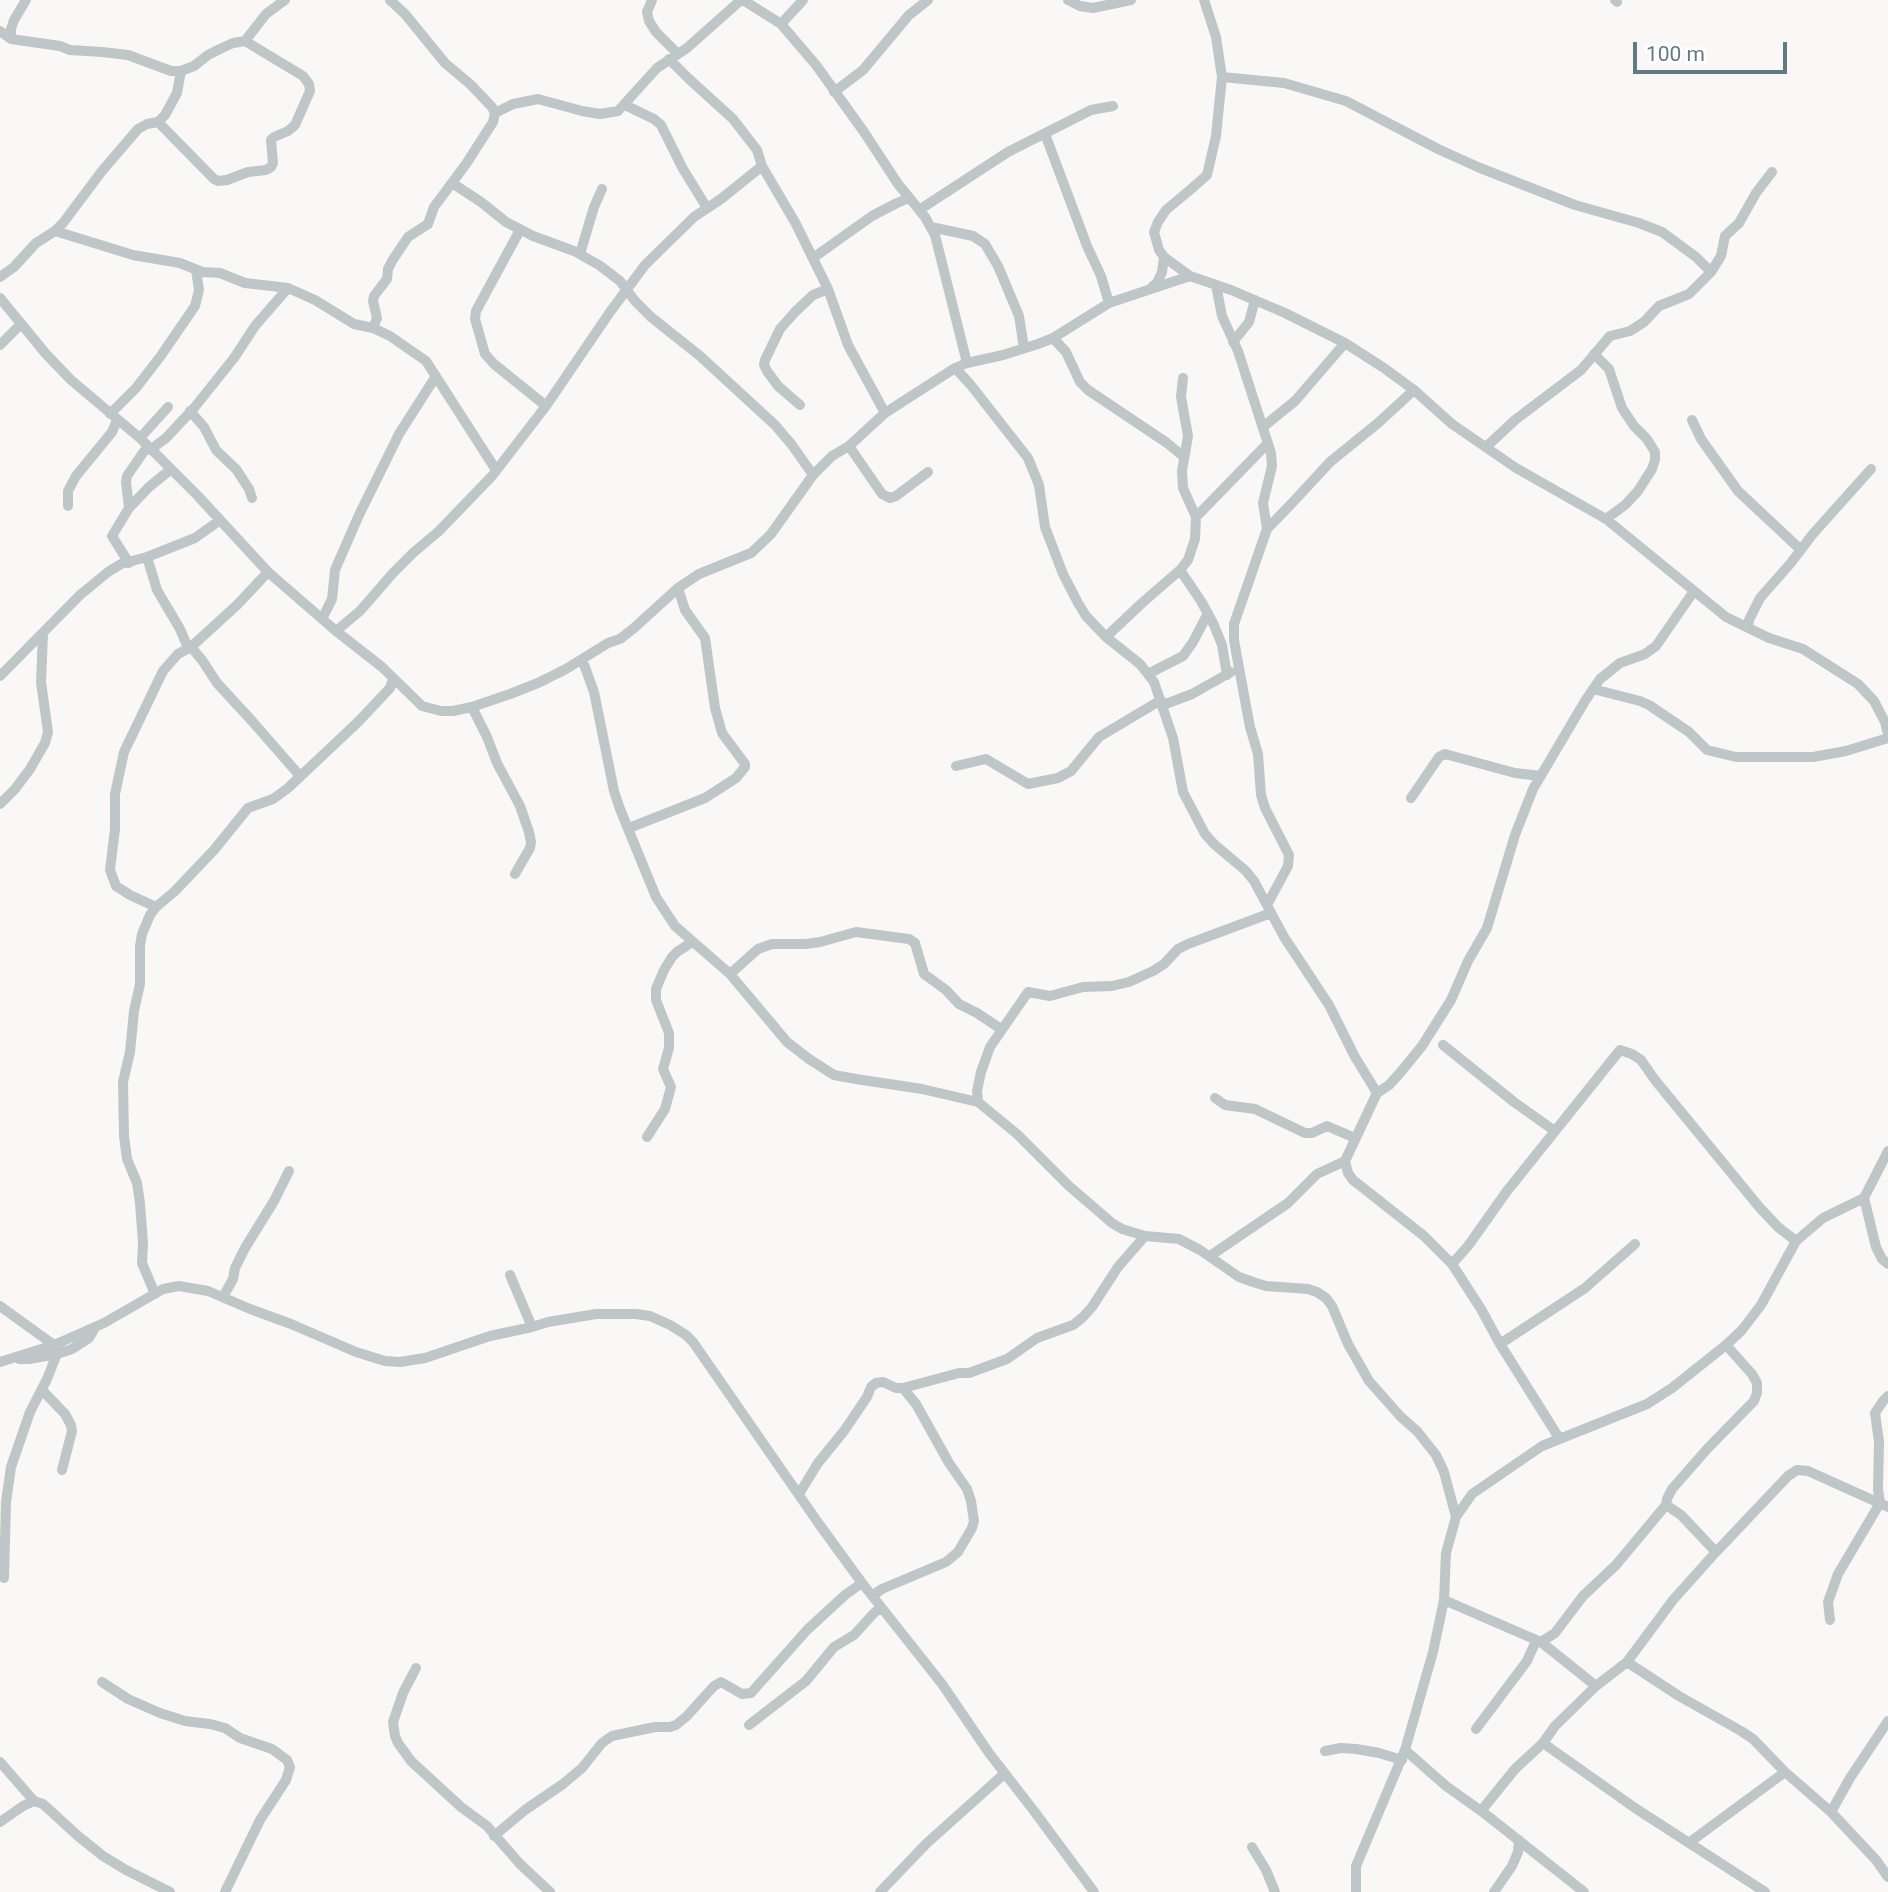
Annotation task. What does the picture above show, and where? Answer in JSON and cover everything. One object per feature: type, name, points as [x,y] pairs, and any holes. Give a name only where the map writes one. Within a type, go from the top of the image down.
[{"type":"street","points":[[11,38],[14,20],[26,0]]},
{"type":"street","points":[[245,41],[266,14],[285,0]]},
{"type":"street","points":[[373,328],[377,318],[374,296],[387,279],[392,261],[408,237],[428,224],[434,207],[466,164],[493,122],[495,113],[470,84],[445,63],[390,0]]},
{"type":"street","points":[[653,0],[647,12],[649,21],[673,57],[688,78],[733,119],[757,150],[762,166],[796,224],[828,289],[848,345],[885,412]]},
{"type":"street","points":[[495,113],[513,104],[538,99],[600,114],[618,111],[648,77],[687,48],[742,0],[780,24],[816,65],[887,169],[931,227],[967,363]]},
{"type":"street","points":[[780,24],[803,0]]},
{"type":"street","points":[[834,92],[863,70],[909,15],[928,0]]},
{"type":"street","points":[[1068,0],[1093,8],[1131,0]]},
{"type":"street","points":[[1204,0],[1216,37],[1222,77],[1216,136],[1207,175],[1166,210],[1158,222],[1154,232],[1164,257],[1190,276],[1285,313],[1345,343],[1384,368],[1452,424],[1516,468],[1606,519],[1726,617],[1769,638],[1803,649],[1858,684],[1874,701],[1885,722],[1888,736],[1846,751],[1813,757],[1736,757],[1707,750],[1689,732],[1649,705],[1593,689]]},
{"type":"street","points":[[0,32],[11,38],[80,52],[128,55],[171,71],[181,71],[194,66],[222,48],[245,41],[303,76],[309,84],[310,91],[295,125],[271,140],[271,167],[227,180],[214,179],[158,122]]},
{"type":"street","points":[[0,277],[14,267],[36,243],[55,231],[67,219],[102,170],[138,129],[158,122],[171,107],[181,71]]},
{"type":"street","points":[[1222,77],[1284,83],[1346,101],[1480,168],[1575,205],[1662,232],[1696,257],[1711,272]]},
{"type":"street","points":[[625,105],[661,125],[707,208]]},
{"type":"street","points":[[919,210],[1008,152],[1091,110],[1113,106]]},
{"type":"street","points":[[1045,134],[1110,303]]},
{"type":"street","points":[[336,631],[360,611],[496,470],[546,406],[627,288],[655,256],[694,217],[762,166]]},
{"type":"street","points":[[1486,447],[1515,420],[1581,370],[1610,336],[1630,331],[1644,322],[1659,306],[1689,294],[1711,272],[1721,256],[1725,236],[1739,223],[1772,172]]},
{"type":"street","points":[[452,183],[520,230],[580,254],[599,265],[627,288],[635,301],[660,326],[700,356],[775,425],[813,475]]},
{"type":"street","points":[[580,254],[602,189]]},
{"type":"street","points":[[813,258],[872,216],[909,198]]},
{"type":"street","points":[[931,227],[973,236],[985,244],[998,266],[1019,316],[1024,348]]},
{"type":"street","points":[[520,230],[476,311],[475,319],[485,354],[494,365],[546,406]]},
{"type":"street","points":[[55,231],[133,255],[180,263],[208,273],[220,272],[245,283],[288,288],[315,300],[354,324],[373,328],[390,336],[426,361],[496,470]]},
{"type":"street","points":[[1149,289],[1157,284],[1164,257]]},
{"type":"street","points":[[68,506],[68,491],[112,432],[113,417],[160,357],[195,306],[199,290],[196,270]]},
{"type":"street","points":[[0,298],[71,380],[139,438],[268,572],[382,667],[422,706],[453,711],[472,707],[538,683],[620,639],[678,588],[699,574],[751,553],[783,519],[813,475],[832,456],[849,446],[885,412],[955,368],[1053,338],[1110,303],[1190,276]]},
{"type":"street","points":[[1216,285],[1223,316],[1238,351],[1269,443],[1272,466],[1263,503],[1267,529]]},
{"type":"street","points":[[130,508],[126,479],[149,448],[166,438],[217,380],[288,288]]},
{"type":"street","points":[[800,405],[778,386],[764,365],[765,360],[780,330],[795,312],[813,295],[828,289]]},
{"type":"street","points":[[1233,342],[1249,321],[1255,300]]},
{"type":"street","points":[[0,345],[21,324]]},
{"type":"street","points":[[1053,338],[1066,352],[1080,382],[1088,390],[1184,457]]},
{"type":"street","points":[[1263,427],[1295,401],[1345,343]]},
{"type":"street","points":[[1594,354],[1609,369],[1622,408],[1655,453],[1652,469],[1638,491],[1606,519]]},
{"type":"street","points":[[955,368],[1028,458],[1039,485],[1045,527],[1063,574],[1086,616],[1106,638],[1140,664],[1148,674],[1162,703],[1173,738],[1187,800],[1205,834],[1254,881],[1284,937],[1329,1005],[1377,1093]]},
{"type":"street","points":[[322,619],[332,599],[335,570],[359,515],[399,434],[436,376]]},
{"type":"street","points":[[1106,638],[1180,570],[1188,559],[1195,539],[1196,517],[1183,488],[1182,471],[1188,436],[1181,397],[1183,378]]},
{"type":"street","points":[[978,1102],[977,1091],[983,1063],[990,1047],[1028,992],[1050,996],[1083,988],[1129,982],[1164,964],[1178,949],[1269,909],[1288,866],[1289,855],[1261,795],[1258,754],[1239,668],[1234,624],[1267,529],[1330,462],[1414,390]]},
{"type":"street","points":[[139,438],[168,407]]},
{"type":"street","points":[[190,411],[204,427],[216,450],[236,469],[252,498]]},
{"type":"street","points":[[1692,420],[1705,445],[1738,491],[1801,550]]},
{"type":"street","points":[[1196,517],[1269,443]]},
{"type":"street","points":[[849,446],[882,494],[890,498],[929,472]]},
{"type":"street","points":[[1748,628],[1760,598],[1871,469]]},
{"type":"street","points":[[129,563],[112,536],[130,508],[149,487],[170,470]]},
{"type":"street","points":[[0,676],[90,586],[108,572],[195,538],[220,520]]},
{"type":"street","points":[[147,557],[158,590],[189,648],[202,660],[217,684],[300,776]]},
{"type":"street","points":[[1180,570],[1208,612],[1222,645],[1227,675]]},
{"type":"street","points":[[156,907],[116,886],[110,870],[115,829],[115,794],[124,752],[156,683],[172,660],[237,605],[268,572]]},
{"type":"street","points":[[629,828],[705,798],[736,778],[745,767],[722,733],[715,708],[705,638],[685,610],[678,588]]},
{"type":"street","points":[[1559,1438],[1451,1264],[1424,1236],[1353,1180],[1345,1161],[1377,1093],[1400,1073],[1422,1046],[1451,1000],[1468,961],[1487,928],[1533,789],[1593,689],[1600,679],[1620,663],[1645,654],[1656,646],[1694,591]]},
{"type":"street","points":[[1148,674],[1183,656],[1208,612]]},
{"type":"street","points":[[0,804],[30,769],[45,743],[48,732],[41,682],[43,634]]},
{"type":"street","points":[[582,659],[594,692],[614,791],[656,897],[676,926],[730,974],[786,1042],[826,1071],[844,1077],[922,1088],[978,1102],[1017,1134],[1069,1186],[1122,1229],[1145,1236],[1180,1239],[1253,1282],[1265,1286],[1308,1289],[1326,1298],[1369,1381],[1436,1455],[1444,1472],[1456,1517]]},
{"type":"street","points":[[956,766],[986,759],[1028,784],[1058,778],[1071,771],[1099,737],[1162,703],[1192,694],[1239,668]]},
{"type":"street","points":[[155,1294],[142,1263],[138,1183],[127,1159],[123,1082],[140,984],[141,941],[146,925],[156,907],[214,850],[248,808],[273,799],[288,788],[359,721],[390,688],[393,679]]},
{"type":"street","points":[[472,707],[520,806],[529,832],[530,848],[515,874]]},
{"type":"street","points":[[1410,799],[1439,757],[1445,754],[1541,776]]},
{"type":"street","points":[[730,974],[758,949],[772,944],[820,943],[856,932],[909,939],[915,943],[924,974],[959,1003],[1001,1030]]},
{"type":"street","points":[[646,1138],[665,1109],[671,1087],[663,1069],[669,1048],[669,1033],[656,1000],[656,989],[672,957],[692,942]]},
{"type":"street","points":[[1444,1045],[1552,1129],[1553,1134]]},
{"type":"street","points":[[1451,1264],[1468,1246],[1507,1191],[1620,1050],[1641,1060],[1760,1208],[1796,1241]]},
{"type":"street","points":[[1215,1098],[1225,1105],[1255,1109],[1305,1133],[1328,1126],[1355,1138]]},
{"type":"street","points":[[1356,1892],[1356,1866],[1404,1755],[1433,1652],[1444,1600],[1446,1553],[1456,1517],[1472,1493],[1542,1446],[1647,1404],[1672,1388],[1726,1345],[1742,1330],[1761,1305],[1796,1241],[1823,1218],[1864,1198],[1888,1151]]},
{"type":"street","points":[[1210,1256],[1288,1203],[1317,1174],[1345,1161]]},
{"type":"street","points":[[223,1297],[245,1248],[289,1171]]},
{"type":"street","points":[[1864,1198],[1876,1247],[1888,1264]]},
{"type":"street","points":[[799,1494],[876,1383],[883,1382],[896,1388],[904,1388],[958,1373],[969,1373],[1007,1360],[1037,1338],[1073,1325],[1092,1307],[1118,1267],[1145,1236]]},
{"type":"street","points":[[1500,1345],[1585,1288],[1635,1244]]},
{"type":"street","points":[[510,1275],[532,1327]]},
{"type":"street","points":[[0,1362],[55,1350],[163,1289],[179,1286],[223,1297],[356,1352],[385,1361],[400,1362],[425,1358],[490,1336],[596,1314],[619,1313],[650,1317],[679,1330],[693,1342],[862,1583],[943,1684],[1004,1774],[1091,1891]]},
{"type":"street","points":[[0,1306],[55,1350]]},
{"type":"street","points":[[1476,1729],[1538,1642],[1555,1633],[1583,1596],[1616,1565],[1666,1505],[1672,1489],[1754,1401],[1757,1383],[1726,1345]]},
{"type":"street","points":[[4,1578],[8,1481],[20,1438],[42,1390],[55,1350]]},
{"type":"street","points":[[873,1595],[946,1562],[958,1552],[974,1521],[967,1489],[948,1463],[916,1404],[904,1388]]},
{"type":"street","points":[[42,1390],[65,1414],[71,1425],[72,1431],[62,1470]]},
{"type":"street","points":[[1884,1505],[1878,1489],[1879,1442],[1875,1413],[1888,1396]]},
{"type":"street","points":[[1481,1811],[1515,1769],[1544,1744],[1555,1727],[1596,1686],[1626,1662],[1673,1600],[1788,1476],[1797,1470],[1808,1471],[1884,1505]]},
{"type":"street","points":[[1666,1505],[1681,1515],[1716,1552]]},
{"type":"street","points":[[1830,1620],[1828,1602],[1838,1574],[1884,1505]]},
{"type":"street","points":[[494,1836],[582,1768],[602,1743],[612,1736],[676,1725],[721,1682],[742,1695],[751,1693],[807,1630],[862,1583]]},
{"type":"street","points":[[1444,1600],[1538,1642],[1596,1686]]},
{"type":"street","points":[[749,1725],[806,1681],[834,1647],[854,1635],[881,1607]]},
{"type":"street","points":[[1626,1662],[1753,1739],[1830,1812],[1876,1860],[1888,1877]]},
{"type":"street","points":[[416,1668],[393,1721],[398,1743],[411,1760],[461,1807],[487,1826],[545,1890]]},
{"type":"street","points":[[102,1682],[128,1699],[160,1713],[225,1728],[240,1738],[272,1749],[287,1760],[290,1767],[286,1780],[260,1820],[225,1892]]},
{"type":"street","points":[[1830,1812],[1888,1721]]},
{"type":"street","points":[[1544,1744],[1765,1892]]},
{"type":"street","points":[[1325,1751],[1341,1748],[1404,1755],[1584,1892]]},
{"type":"street","points":[[0,1762],[34,1801],[43,1804],[78,1836],[115,1864],[170,1892]]},
{"type":"street","points":[[1690,1842],[1785,1772]]},
{"type":"street","points":[[880,1892],[927,1843],[1004,1774]]},
{"type":"street","points":[[0,1822],[34,1801]]},
{"type":"street","points":[[1494,1892],[1512,1866],[1518,1852],[1519,1840]]},
{"type":"street","points":[[1251,1847],[1266,1870],[1275,1892]]}]
